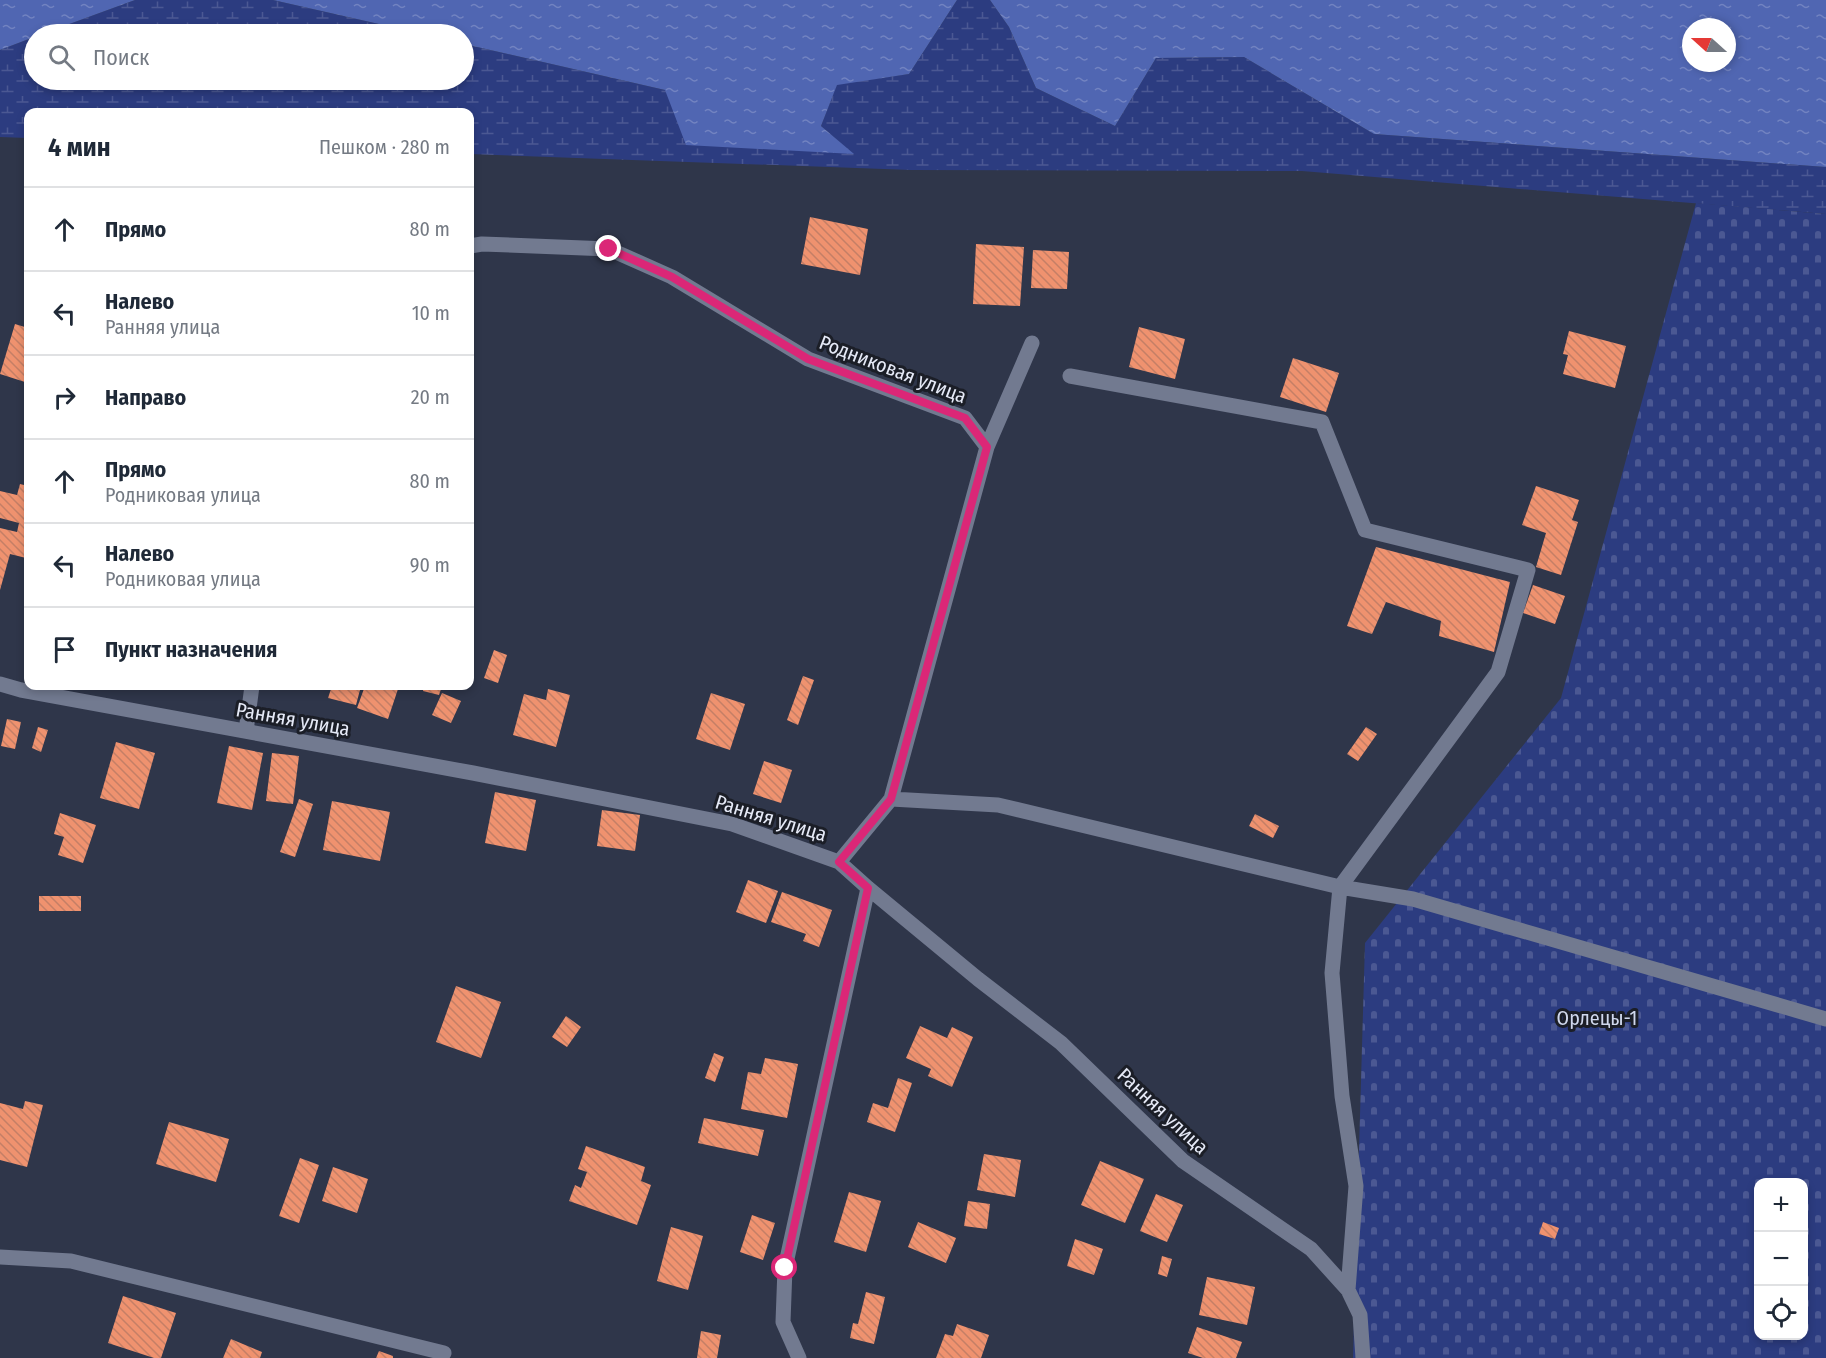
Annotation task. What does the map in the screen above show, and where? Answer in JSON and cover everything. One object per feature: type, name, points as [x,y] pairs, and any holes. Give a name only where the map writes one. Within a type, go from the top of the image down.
[{"type":"street","name":"Родниковая улица","points":[[474,245],[609,249],[672,277],[808,359],[965,418],[987,447]]},
{"type":"street","points":[[839,862],[891,799],[987,447],[1032,343]]},
{"type":"street","points":[[1070,376],[1322,422],[1365,530],[1528,570],[1498,672],[1340,887],[1332,973],[1342,1096],[1356,1186],[1348,1290]]},
{"type":"street","name":"Ранняя улица","points":[[0,684],[21,690],[732,824],[839,862],[978,978],[1061,1043],[1183,1161],[1311,1249],[1348,1290],[1360,1315],[1363,1358]]},
{"type":"street","points":[[246,731],[251,690]]},
{"type":"street","points":[[891,799],[998,805],[1340,887],[1413,900],[1826,1019]]},
{"type":"street","points":[[799,1358],[783,1322],[785,1268],[868,888]]},
{"type":"street","points":[[0,1257],[71,1261],[444,1353]]},
{"type":"green space","points":[[135,0],[273,0],[379,24],[69,24]]},
{"type":"green space","points":[[957,0],[990,0],[1009,27],[1036,88],[1115,126],[1156,58],[1244,57],[1374,134],[1826,167],[1826,214],[1302,171],[911,170],[474,154],[474,108],[24,108],[24,138],[0,137],[0,50],[24,41],[24,90],[474,90],[474,46],[665,90],[853,154],[821,126],[837,84],[909,74]]},
{"type":"green space","name":"Орлецы-1","points":[[1696,203],[1826,214],[1826,1358],[1353,1358],[1365,943],[1561,698]]},
{"type":"water","points":[[0,0],[135,0],[69,24],[24,24],[24,41],[0,50]]},
{"type":"water","points":[[273,0],[957,0],[909,74],[837,85],[821,126],[854,154],[686,145],[665,90],[474,46],[474,24],[379,24]]},
{"type":"water","points":[[990,0],[1826,0],[1826,167],[1374,134],[1244,57],[1156,58],[1115,126],[1036,88],[1009,27]]},
{"type":"building","points":[[810,217],[868,229],[860,275],[801,264]]},
{"type":"building","points":[[976,244],[1024,247],[1020,306],[973,304]]},
{"type":"building","points":[[1033,250],[1069,252],[1067,289],[1031,288]]},
{"type":"building","points":[[15,324],[24,327],[24,382],[0,374]]},
{"type":"building","points":[[1139,327],[1185,339],[1175,379],[1129,367]]},
{"type":"building","points":[[1569,331],[1626,346],[1615,388],[1563,374],[1568,355],[1563,354]]},
{"type":"building","points":[[1293,358],[1339,373],[1326,412],[1280,397]]},
{"type":"building","points":[[20,484],[24,485],[24,558],[10,554],[0,590],[0,528],[17,532],[19,523],[0,518],[0,491],[17,495]]},
{"type":"building","points":[[1536,486],[1579,500],[1572,520],[1578,522],[1561,575],[1536,567],[1546,533],[1522,525]]},
{"type":"building","points":[[1376,547],[1510,582],[1494,652],[1439,636],[1441,621],[1386,602],[1372,634],[1347,626]]},
{"type":"building","points":[[1533,585],[1565,596],[1555,624],[1523,613]]},
{"type":"building","points":[[494,650],[507,655],[498,683],[484,678]]},
{"type":"building","points":[[803,676],[814,680],[798,725],[787,720]]},
{"type":"building","points":[[548,689],[570,695],[556,747],[513,735],[524,694],[546,700]]},
{"type":"building","points":[[331,690],[360,690],[356,705],[328,698]]},
{"type":"building","points":[[364,690],[398,690],[388,719],[357,708]]},
{"type":"building","points":[[423,690],[441,690],[439,695]]},
{"type":"building","points":[[442,693],[461,701],[451,723],[432,715]]},
{"type":"building","points":[[711,693],[745,704],[730,750],[696,739]]},
{"type":"building","points":[[7,719],[21,722],[15,749],[1,746]]},
{"type":"building","points":[[38,727],[48,730],[41,752],[32,748]]},
{"type":"building","points":[[1366,727],[1377,734],[1358,761],[1347,754]]},
{"type":"building","points":[[116,742],[155,753],[139,809],[100,798]]},
{"type":"building","points":[[229,746],[263,753],[252,810],[217,803]]},
{"type":"building","points":[[272,753],[299,756],[293,804],[266,801]]},
{"type":"building","points":[[764,761],[792,770],[781,803],[753,794]]},
{"type":"building","points":[[495,792],[536,800],[526,851],[485,843]]},
{"type":"building","points":[[299,799],[313,804],[295,857],[280,852]]},
{"type":"building","points":[[332,801],[390,812],[380,861],[323,850]]},
{"type":"building","points":[[602,810],[640,815],[635,851],[597,846]]},
{"type":"building","points":[[60,813],[96,825],[83,863],[58,855],[64,837],[54,834]]},
{"type":"building","points":[[1255,814],[1279,826],[1273,838],[1249,826]]},
{"type":"building","points":[[748,880],[778,891],[766,923],[736,912]]},
{"type":"building","points":[[782,892],[832,910],[819,947],[803,941],[806,934],[771,922]]},
{"type":"building","points":[[39,896],[81,896],[81,911],[39,911]]},
{"type":"building","points":[[456,986],[501,1002],[481,1058],[436,1042]]},
{"type":"building","points":[[566,1016],[581,1027],[567,1047],[552,1037]]},
{"type":"building","points":[[920,1026],[947,1038],[952,1027],[973,1037],[952,1087],[928,1076],[931,1069],[906,1058]]},
{"type":"building","points":[[714,1053],[724,1057],[715,1082],[705,1078]]},
{"type":"building","points":[[765,1058],[798,1064],[787,1118],[741,1109],[748,1072],[761,1074]]},
{"type":"building","points":[[898,1078],[912,1083],[895,1132],[867,1122],[873,1103],[888,1108]]},
{"type":"building","points":[[25,1101],[43,1105],[27,1167],[0,1160],[0,1103],[23,1109]]},
{"type":"building","points":[[704,1118],[764,1130],[758,1156],[698,1143]]},
{"type":"building","points":[[169,1122],[229,1139],[216,1182],[156,1164]]},
{"type":"building","points":[[586,1146],[645,1167],[641,1181],[651,1185],[637,1225],[569,1201],[575,1185],[581,1188],[587,1172],[578,1169]]},
{"type":"building","points":[[984,1154],[1021,1160],[1015,1197],[977,1190]]},
{"type":"building","points":[[300,1158],[319,1165],[299,1223],[279,1216]]},
{"type":"building","points":[[1100,1161],[1144,1179],[1125,1223],[1081,1205]]},
{"type":"building","points":[[333,1167],[368,1179],[357,1213],[322,1201]]},
{"type":"building","points":[[849,1192],[881,1201],[866,1252],[834,1242]]},
{"type":"building","points":[[1156,1194],[1183,1205],[1167,1242],[1140,1231]]},
{"type":"building","points":[[968,1201],[990,1204],[987,1229],[964,1226]]},
{"type":"building","points":[[752,1215],[775,1223],[763,1260],[740,1252]]},
{"type":"building","points":[[918,1222],[956,1238],[946,1263],[908,1247]]},
{"type":"building","points":[[1543,1222],[1559,1228],[1555,1239],[1539,1234]]},
{"type":"building","points":[[671,1227],[703,1236],[688,1290],[657,1281]]},
{"type":"building","points":[[1075,1239],[1103,1249],[1094,1275],[1067,1266]]},
{"type":"building","points":[[1162,1256],[1172,1259],[1167,1277],[1158,1274]]},
{"type":"building","points":[[1207,1277],[1255,1287],[1247,1325],[1199,1315]]},
{"type":"building","points":[[866,1292],[885,1297],[874,1344],[850,1338],[853,1323],[858,1324]]},
{"type":"building","points":[[123,1296],[176,1313],[161,1358],[154,1358],[108,1343]]},
{"type":"building","points":[[957,1324],[989,1335],[981,1358],[936,1358],[945,1334],[953,1336]]},
{"type":"building","points":[[1197,1327],[1242,1342],[1236,1358],[1203,1358],[1188,1353]]},
{"type":"building","points":[[701,1331],[721,1335],[717,1358],[697,1358]]},
{"type":"building","points":[[231,1339],[262,1352],[260,1358],[223,1358]]},
{"type":"building","points":[[379,1351],[393,1356],[393,1358],[376,1358]]},
{"type":"route","points":[[609,249],[672,277],[808,359],[965,418],[987,447],[891,799],[839,862],[868,888],[785,1268]]}]
